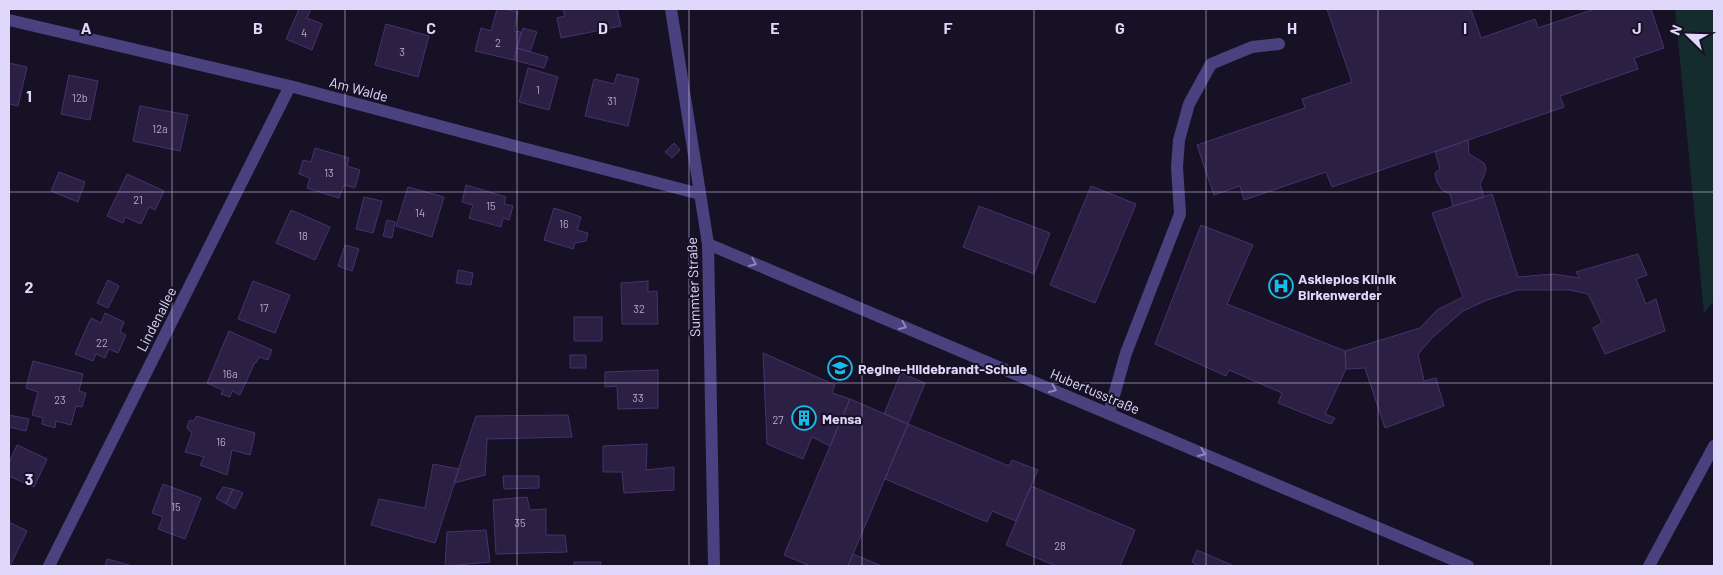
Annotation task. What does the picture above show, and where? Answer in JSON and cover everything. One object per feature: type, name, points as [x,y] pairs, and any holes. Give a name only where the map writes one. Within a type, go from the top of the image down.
[{"type":"street","name":"Summter Straße","points":[[671,9],[708,244],[714,566]]},
{"type":"street","name":"Am Walde","points":[[9,20],[290,86],[700,194]]},
{"type":"street","points":[[1109,413],[1126,353],[1180,214],[1177,167],[1179,140],[1189,104],[1211,64],[1252,47],[1279,44]]},
{"type":"street","name":"Lindenallee","points":[[49,566],[290,86]]},
{"type":"street","name":"Hubertusstraße","points":[[708,244],[1468,566]]},
{"type":"street","points":[[1649,566],[1714,446]]},
{"type":"green space","points":[[1675,9],[1714,9],[1714,301],[1704,313]]},
{"type":"building","points":[[299,9],[311,9],[307,18],[322,24],[312,50],[286,39]]},
{"type":"building","points":[[497,9],[518,12],[514,31],[521,32],[514,60],[475,51],[481,28],[491,31]]},
{"type":"building","points":[[563,9],[617,9],[621,26],[561,38],[557,18],[565,16]]},
{"type":"building","points":[[1327,9],[1471,9],[1481,38],[1535,19],[1538,28],[1595,9],[1651,9],[1664,48],[1634,58],[1638,69],[1560,96],[1564,107],[1332,187],[1326,172],[1244,200],[1240,186],[1214,195],[1197,145],[1305,108],[1302,99],[1352,82]]},
{"type":"building","points":[[386,24],[429,36],[418,77],[375,65]]},
{"type":"building","points":[[523,28],[537,32],[530,52],[517,48]]},
{"type":"building","points":[[517,48],[548,57],[544,68],[514,60]]},
{"type":"building","points":[[9,63],[27,67],[18,106],[9,104]]},
{"type":"building","points":[[528,68],[558,77],[549,110],[519,102]]},
{"type":"building","points":[[617,74],[639,79],[628,126],[585,116],[594,79],[614,84]]},
{"type":"building","points":[[69,75],[98,81],[90,120],[61,114]]},
{"type":"building","points":[[140,106],[188,115],[180,151],[133,141]]},
{"type":"building","points":[[1468,140],[1469,154],[1484,163],[1486,169],[1480,184],[1484,197],[1453,206],[1450,194],[1442,190],[1437,182],[1435,173],[1440,169],[1435,152]]},
{"type":"building","points":[[674,143],[680,150],[672,158],[665,152]]},
{"type":"building","points":[[315,148],[349,158],[347,166],[360,170],[355,188],[344,185],[339,198],[307,188],[310,178],[299,174],[303,160],[311,162]]},
{"type":"building","points":[[59,172],[85,182],[78,202],[51,191]]},
{"type":"building","points":[[127,174],[164,191],[155,210],[149,207],[141,224],[125,217],[123,223],[107,216]]},
{"type":"building","points":[[466,185],[506,197],[504,204],[513,206],[509,220],[503,218],[501,227],[469,218],[473,205],[462,202]]},
{"type":"building","points":[[1091,186],[1136,204],[1095,303],[1050,285]]},
{"type":"building","points":[[408,187],[444,197],[432,237],[396,226]]},
{"type":"building","points":[[1492,194],[1518,277],[1553,274],[1580,278],[1576,272],[1638,254],[1647,275],[1636,279],[1646,304],[1656,299],[1665,331],[1605,354],[1593,328],[1602,323],[1588,294],[1570,290],[1517,290],[1487,300],[1463,311],[1432,338],[1418,354],[1424,381],[1436,378],[1444,406],[1385,428],[1365,368],[1346,369],[1345,351],[1420,328],[1437,310],[1463,297],[1432,213]]},
{"type":"building","points":[[364,197],[382,201],[373,233],[356,229]]},
{"type":"building","points":[[979,206],[1050,233],[1034,274],[963,247]]},
{"type":"building","points":[[554,208],[581,217],[577,230],[588,233],[586,241],[575,243],[573,249],[544,240]]},
{"type":"building","points":[[291,210],[330,227],[315,260],[276,243]]},
{"type":"building","points":[[387,220],[395,222],[392,238],[383,236]]},
{"type":"building","points":[[1201,225],[1253,245],[1227,304],[1345,351],[1346,369],[1325,414],[1335,418],[1331,424],[1278,403],[1282,393],[1229,370],[1226,376],[1155,344]]},
{"type":"building","points":[[345,245],[359,249],[352,271],[338,266]]},
{"type":"building","points":[[458,270],[473,273],[471,285],[456,283]]},
{"type":"building","points":[[108,280],[119,286],[108,308],[97,303]]},
{"type":"building","points":[[253,281],[290,295],[275,333],[238,319]]},
{"type":"building","points":[[648,281],[648,292],[657,291],[658,324],[622,324],[621,283]]},
{"type":"building","points":[[105,313],[124,322],[120,332],[126,335],[118,353],[109,349],[105,358],[96,354],[93,361],[75,354],[91,318],[101,323]]},
{"type":"building","points":[[574,317],[602,317],[602,341],[574,341]]},
{"type":"building","points":[[229,331],[272,350],[268,360],[259,357],[255,362],[240,395],[232,391],[230,397],[221,394],[223,390],[207,383]]},
{"type":"building","name":"Mensa","points":[[763,353],[835,385],[832,393],[850,399],[830,446],[812,437],[803,459],[767,444]]},
{"type":"building","points":[[570,355],[586,355],[586,368],[570,368]]},
{"type":"building","points":[[33,361],[83,374],[79,391],[86,393],[82,407],[76,406],[71,425],[56,421],[55,428],[42,424],[43,418],[32,415],[38,392],[26,388]]},
{"type":"building","points":[[658,370],[658,408],[618,409],[617,386],[605,387],[605,372]]},
{"type":"building","points":[[901,373],[925,383],[908,424],[884,414]]},
{"type":"building","points":[[850,399],[908,424],[848,566],[810,566],[784,555]]},
{"type":"building","points":[[9,415],[29,419],[26,431],[9,427]]},
{"type":"building","points":[[568,415],[572,437],[487,439],[485,475],[454,483],[476,416]]},
{"type":"building","points":[[196,416],[255,433],[250,455],[232,450],[227,475],[200,465],[204,457],[185,452],[192,433],[187,428],[189,421],[195,420]]},
{"type":"building","points":[[908,424],[1009,466],[1012,460],[1038,470],[1016,521],[992,511],[987,522],[885,479]]},
{"type":"building","points":[[647,444],[646,470],[674,467],[674,490],[624,493],[622,472],[603,472],[603,446]]},
{"type":"building","points":[[17,445],[47,459],[34,487],[9,476],[9,463]]},
{"type":"building","points":[[433,464],[459,469],[435,543],[371,525],[379,499],[425,508]]},
{"type":"building","points":[[503,476],[539,476],[539,488],[504,489]]},
{"type":"building","points":[[163,484],[201,498],[185,539],[158,529],[163,517],[152,513]]},
{"type":"building","points":[[1031,486],[1135,530],[1120,566],[1056,566],[1006,545]]},
{"type":"building","points":[[223,487],[233,489],[226,504],[216,498]]},
{"type":"building","points":[[233,489],[243,493],[235,509],[226,504]]},
{"type":"building","points":[[527,497],[530,510],[546,509],[546,535],[565,535],[567,552],[496,554],[493,500]]},
{"type":"building","points":[[9,522],[27,531],[10,566],[9,566]]},
{"type":"building","points":[[486,530],[490,562],[445,566],[447,532]]},
{"type":"building","points":[[1197,550],[1234,566],[1197,566],[1192,562]]},
{"type":"building","points":[[853,554],[882,566],[848,566]]},
{"type":"building","points":[[107,559],[133,566],[105,566]]},
{"type":"building","points":[[574,562],[601,562],[600,566],[574,566]]},
{"type":"place","name":"Asklepios Klinik Birkenwerder","points":[[1281,286]]},
{"type":"place","name":"Regine-Hildebrandt-Schule","points":[[840,368]]},
{"type":"place","name":"Mensa","points":[[804,418]]}]
